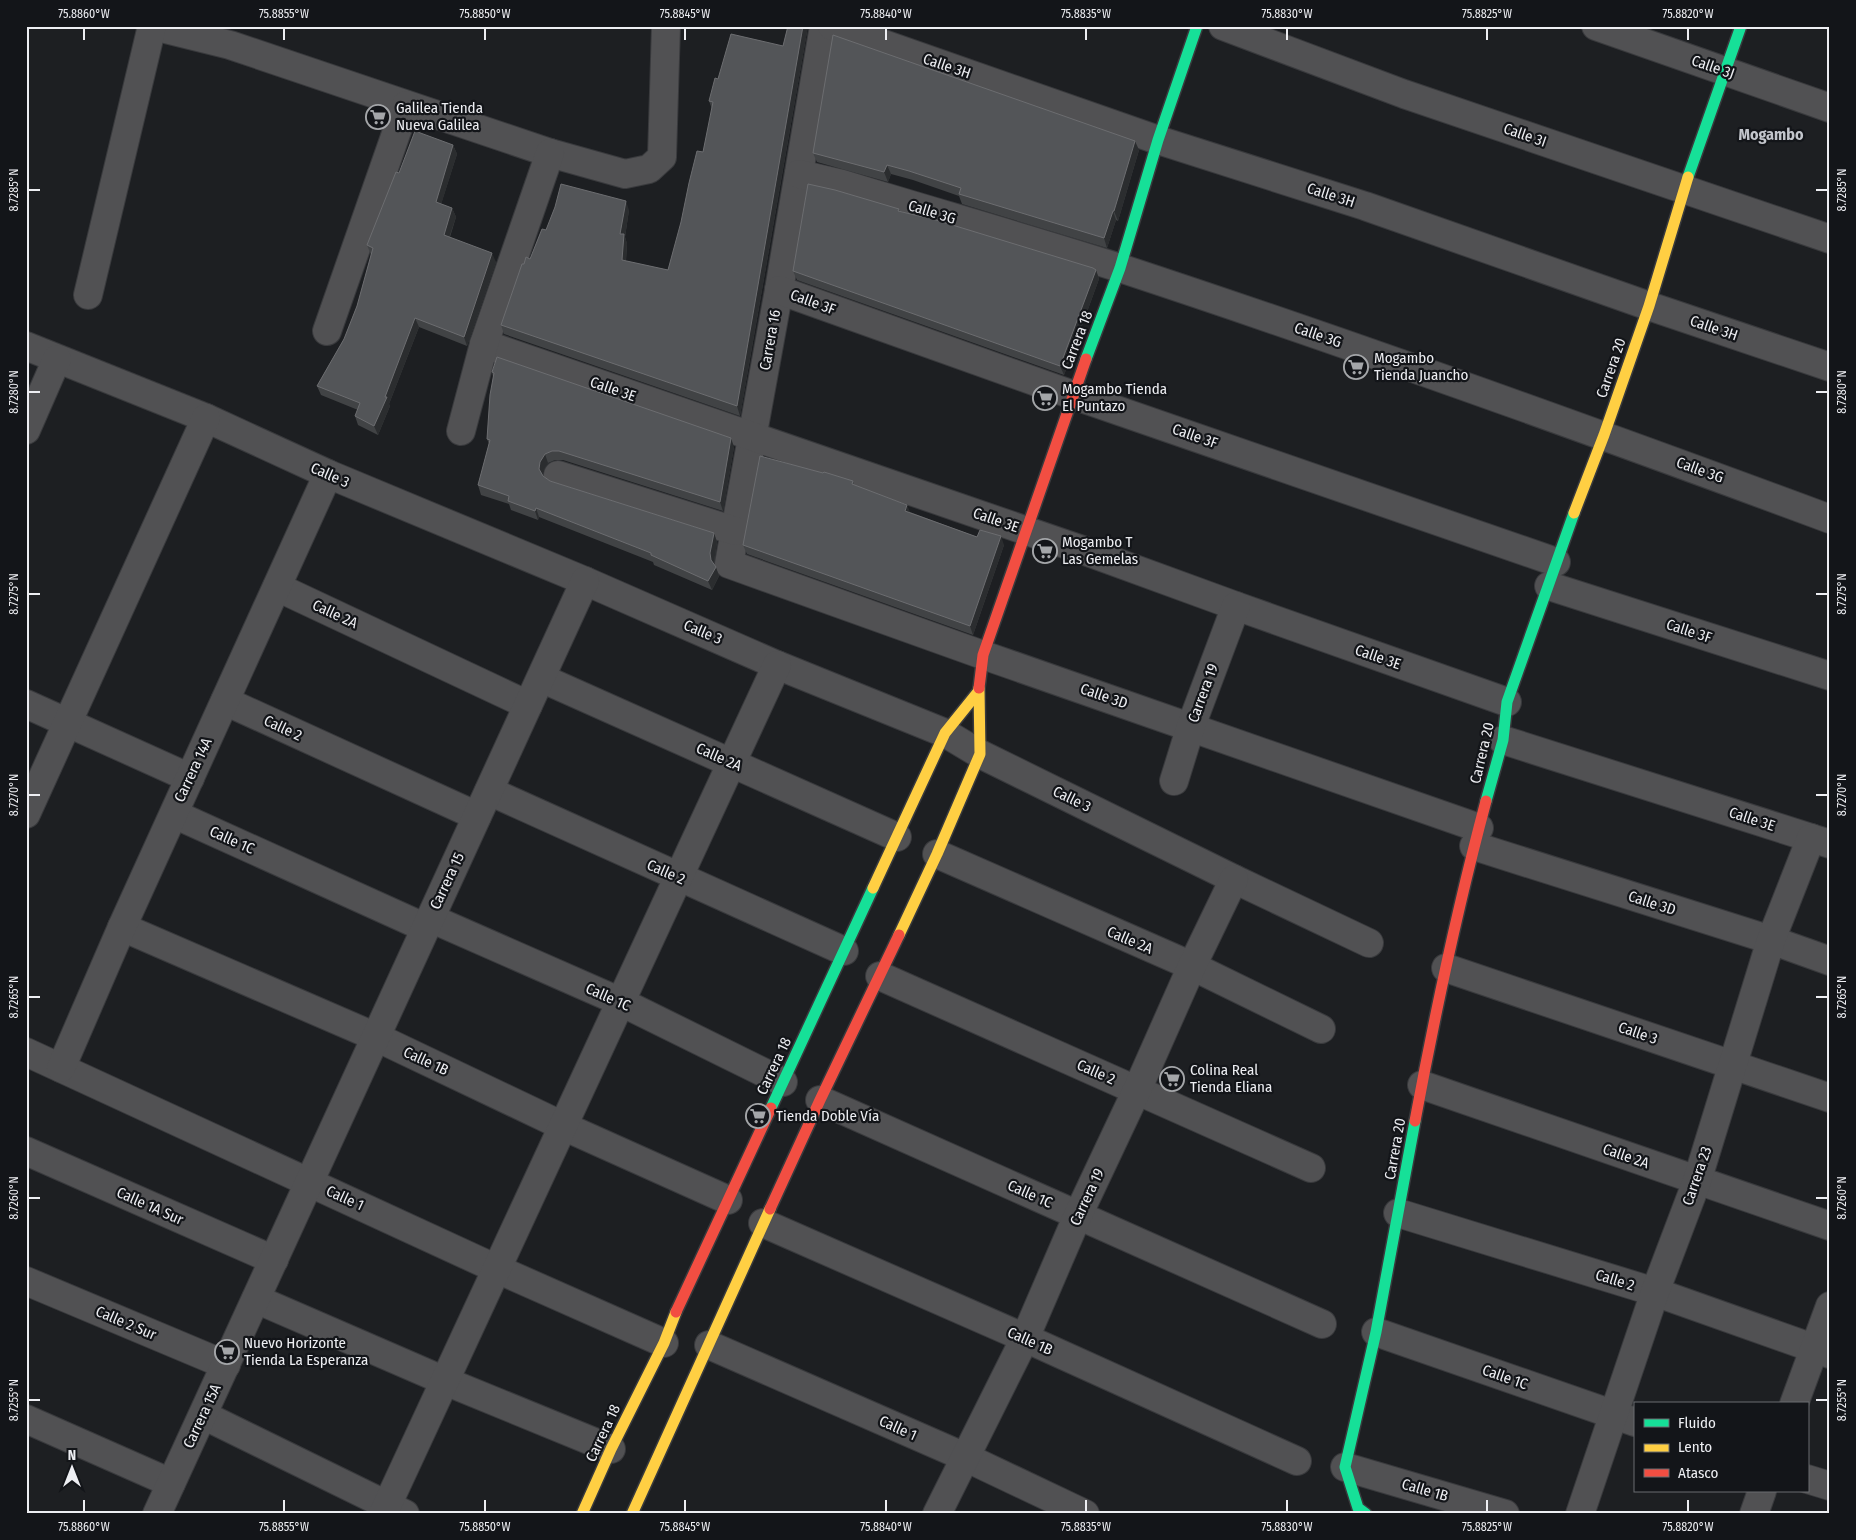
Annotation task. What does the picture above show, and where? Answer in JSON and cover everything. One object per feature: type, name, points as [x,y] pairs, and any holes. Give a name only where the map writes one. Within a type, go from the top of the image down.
[{"type":"street","points":[[88,295],[153,26],[230,36],[406,105],[550,152],[625,174],[649,169],[662,157],[666,26]]},
{"type":"street","name":"Carrera 16","points":[[729,564],[779,290],[824,26]]},
{"type":"street","name":"Calle 3H","points":[[832,26],[1158,140],[1365,206],[1649,306],[1830,367]]},
{"type":"street","name":"Carrera 18","points":[[632,1514],[851,1029],[880,976],[938,854],[980,754],[978,692],[983,655],[1073,395],[1120,268],[1158,140],[1197,26]]},
{"type":"street","name":"Calle 3I","points":[[1223,26],[1414,97],[1830,239]]},
{"type":"street","name":"Calle 3J","points":[[1596,26],[1830,108]]},
{"type":"street","name":"Carrera 20","points":[[1345,1467],[1376,1332],[1446,968],[1477,837],[1503,740],[1507,702],[1649,306],[1684,188],[1741,26]]},
{"type":"street","points":[[327,331],[406,105]]},
{"type":"street","points":[[461,432],[484,344],[550,152]]},
{"type":"street","name":"Calle 3G","points":[[799,174],[842,184],[1120,268],[1322,336],[1604,435],[1830,519]]},
{"type":"street","name":"Calle 3F","points":[[779,290],[1073,395],[1830,676]]},
{"type":"street","name":"Calle 3E","points":[[484,344],[1026,531],[1507,702]]},
{"type":"street","name":"Calle 3","points":[[26,346],[206,418],[328,474],[777,664],[946,733],[980,754],[1234,879],[1370,943]]},
{"type":"street","points":[[26,430],[58,359]]},
{"type":"street","points":[[26,814],[206,418]]},
{"type":"street","name":"Carrera 14A","points":[[61,1068],[122,927],[328,474]]},
{"type":"street","points":[[558,475],[735,531]]},
{"type":"street","name":"Calle 3D","points":[[729,564],[983,655],[1191,726],[1477,837],[1830,961]]},
{"type":"street","name":"Carrera 15","points":[[311,1182],[585,582]]},
{"type":"street","name":"Calle 2A","points":[[277,587],[528,705]]},
{"type":"street","name":"Carrera 19","points":[[1174,781],[1191,726],[1236,606]]},
{"type":"street","points":[[203,1415],[392,1511],[445,1381],[777,664]]},
{"type":"street","name":"Calle 2A","points":[[541,678],[896,837]]},
{"type":"street","name":"Carrera 18","points":[[582,1514],[611,1449],[664,1343],[682,1298],[783,1082],[819,1014],[844,951],[946,733],[978,692]]},
{"type":"street","name":"Calle 2","points":[[225,701],[477,816]]},
{"type":"street","points":[[26,704],[190,778]]},
{"type":"street","name":"Calle 3E","points":[[1503,740],[1821,841]]},
{"type":"street","name":"Calle 2","points":[[489,792],[844,951]]},
{"type":"street","name":"Calle 1C","points":[[174,814],[428,923],[621,1002],[783,1082]]},
{"type":"street","name":"Carrera 23","points":[[1580,1514],[1623,1418],[1655,1292],[1697,1180],[1771,940],[1821,841]]},
{"type":"street","name":"Calle 2A","points":[[938,854],[1192,966],[1321,1029]]},
{"type":"street","name":"Carrera 19","points":[[937,1514],[1025,1338],[1078,1215],[1234,879]]},
{"type":"street","name":"Calle 1B","points":[[122,927],[376,1037],[563,1126],[728,1200]]},
{"type":"street","name":"Calle 3","points":[[1446,968],[1830,1098]]},
{"type":"street","name":"Calle 2","points":[[880,976],[1311,1168]]},
{"type":"street","name":"Calle 1","points":[[26,1052],[497,1269],[664,1343]]},
{"type":"street","name":"Calle 2A","points":[[1422,1085],[1830,1226]]},
{"type":"street","name":"Calle 1C","points":[[820,1100],[1322,1324]]},
{"type":"street","name":"Calle 1A Sur","points":[[26,1151],[274,1260]]},
{"type":"street","name":"Carrera 15A","points":[[157,1514],[311,1182]]},
{"type":"street","name":"Calle 2","points":[[1398,1213],[1655,1292],[1822,1352]]},
{"type":"street","name":"Calle 1B","points":[[763,1223],[1025,1338],[1297,1461]]},
{"type":"street","name":"Calle 2 Sur","points":[[26,1281],[226,1365]]},
{"type":"street","points":[[256,1299],[445,1381],[611,1449]]},
{"type":"street","points":[[1795,1402],[1822,1352],[1830,1306]]},
{"type":"street","name":"Calle 1C","points":[[1376,1332],[1623,1418]]},
{"type":"street","name":"Calle 1","points":[[709,1345],[965,1458],[1085,1514]]},
{"type":"street","points":[[26,1419],[171,1483]]},
{"type":"street","points":[[1345,1467],[1362,1511]]},
{"type":"street","name":"Calle 1B","points":[[1345,1467],[1505,1514]]},
{"type":"street","points":[[1808,1479],[1830,1486]]},
{"type":"street","points":[[1754,1514],[1762,1492]]},
{"type":"building","points":[[788,26],[803,26],[737,406],[501,325],[522,264],[524,264],[526,257],[530,259],[542,229],[546,230],[561,184],[626,201],[620,234],[624,234],[622,260],[668,270],[697,151],[703,152],[713,102],[709,101],[715,78],[718,79],[731,34],[783,46]]},
{"type":"building","points":[[833,35],[1135,141],[1104,238],[959,194],[961,188],[909,171],[887,165],[884,172],[813,153]]},
{"type":"building","points":[[415,131],[453,145],[436,202],[452,208],[444,235],[492,253],[464,337],[415,318],[385,397],[387,397],[374,426],[355,416],[360,403],[317,386],[344,339],[357,306],[373,248],[367,245],[396,172],[399,173]]},
{"type":"building","points":[[808,184],[899,209],[898,211],[936,220],[1096,270],[1060,366],[793,271]]},
{"type":"building","points":[[497,357],[731,438],[720,502],[559,451],[545,454],[540,462],[539,469],[543,476],[550,481],[714,533],[710,553],[711,560],[716,567],[708,581],[651,555],[651,553],[536,508],[535,511],[508,501],[509,496],[478,485],[490,440],[487,439],[490,395],[494,373],[492,372]]},
{"type":"building","points":[[760,456],[853,481],[852,484],[907,505],[905,511],[977,537],[980,530],[1001,536],[970,626],[743,545]]},
{"type":"traffic: fast","points":[[1086,359],[1120,268],[1158,140],[1197,26]]},
{"type":"traffic: fast","points":[[1688,177],[1741,26]]},
{"type":"traffic: fast","points":[[1486,801],[1503,740],[1507,702],[1574,513]]},
{"type":"traffic: fast","points":[[771,1108],[873,888]]},
{"type":"traffic: fast","points":[[1366,1514],[1358,1508],[1345,1467],[1376,1332],[1415,1121]]},
{"type":"traffic: slow","points":[[1574,513],[1604,435],[1649,306],[1688,177]]},
{"type":"traffic: slow","points":[[899,935],[937,854],[980,754],[979,688]]},
{"type":"traffic: slow","points":[[873,888],[945,733],[978,692]]},
{"type":"traffic: slow","points":[[632,1514],[770,1209]]},
{"type":"traffic: slow","points":[[582,1514],[611,1449],[664,1343],[676,1312]]},
{"type":"traffic: jam","points":[[979,688],[983,655],[1086,359]]},
{"type":"traffic: jam","points":[[1415,1121],[1448,960],[1486,801]]},
{"type":"traffic: jam","points":[[770,1209],[899,935]]},
{"type":"traffic: jam","points":[[676,1312],[771,1108]]},
{"type":"place","name":"Galilea Tienda Nueva Galilea","points":[[378,117]]},
{"type":"place","name":"Mogambo Tienda Juancho","points":[[1356,367]]},
{"type":"place","name":"Mogambo Tienda El Puntazo","points":[[1045,398]]},
{"type":"place","name":"Mogambo T Las Gemelas","points":[[1045,551]]},
{"type":"place","name":"Colina Real Tienda Eliana","points":[[1172,1079]]},
{"type":"place","name":"Tienda Doble Vía","points":[[758,1116]]},
{"type":"place","name":"Nuevo Horizonte Tienda La Esperanza","points":[[227,1352]]},
{"type":"district","name":"Mogambo","points":[[1771,134]]}]
